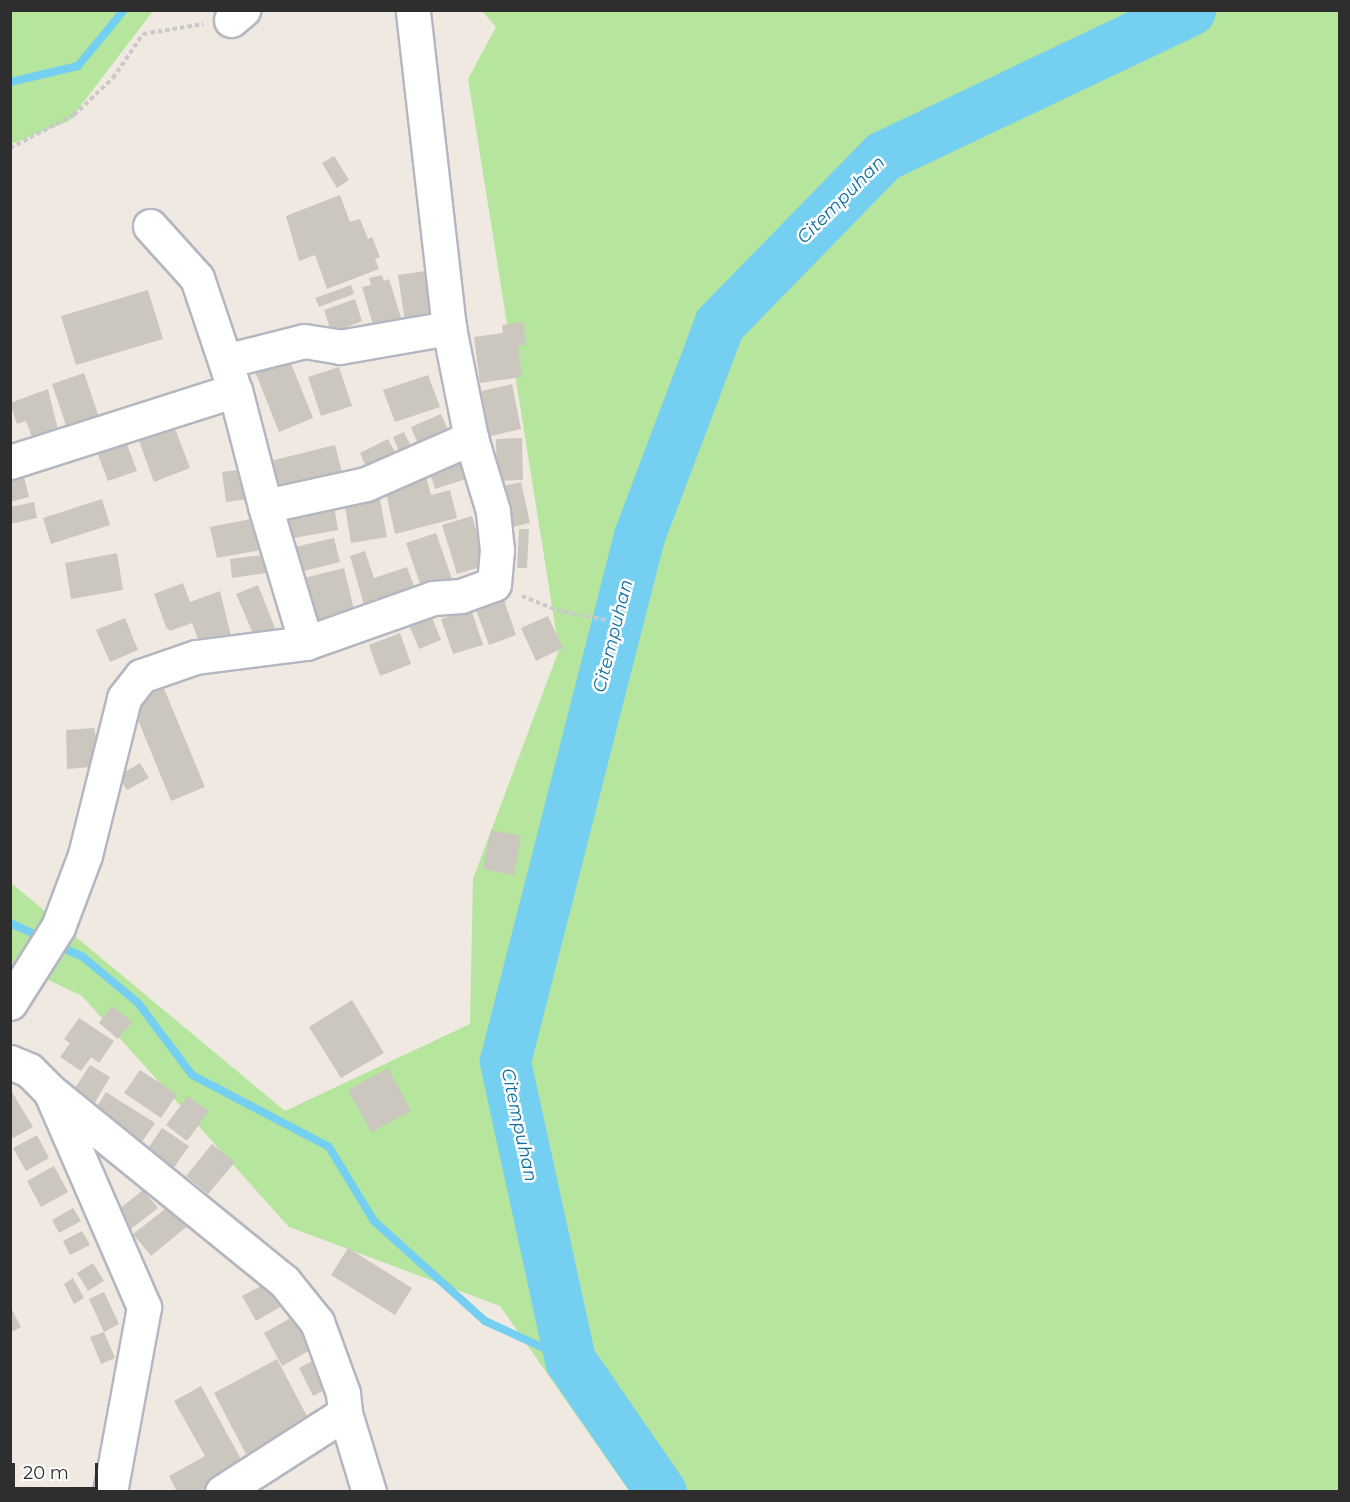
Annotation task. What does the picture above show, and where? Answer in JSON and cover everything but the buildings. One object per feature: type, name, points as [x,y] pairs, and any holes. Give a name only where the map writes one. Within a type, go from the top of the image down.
[{"type":"street","points":[[10,1003],[38,963],[58,927],[85,855],[124,698],[141,676],[196,657],[306,643],[433,598],[461,596],[494,584],[497,550],[493,511],[471,438],[449,328],[413,10]]},
{"type":"street","points":[[150,226],[197,278],[230,375],[265,506],[306,643]]},
{"type":"street","points":[[10,462],[230,375],[304,341],[340,347],[449,328]]},
{"type":"street","points":[[265,506],[366,484],[471,438]]},
{"type":"street","points":[[10,1062],[28,1071],[284,1281],[317,1322],[343,1393],[345,1413],[369,1491]]},
{"type":"street","points":[[50,1091],[144,1307],[110,1491]]},
{"type":"street","points":[[222,1491],[345,1413]]},
{"type":"path","points":[[10,148],[74,115],[113,78],[144,34],[237,15]]},
{"type":"path","points":[[494,584],[557,610],[606,620]]},
{"type":"green space","points":[[10,11],[153,11],[69,121],[11,144]]},
{"type":"green space","points":[[482,11],[1339,11],[1339,1491],[629,1491],[500,1306],[289,1227],[82,996],[11,962],[10,882],[285,1111],[470,1024],[473,879],[559,650],[468,79],[496,27]]},
{"type":"waterway","points":[[10,82],[78,66],[124,10]]},
{"type":"waterway","name":"Citempuhan","points":[[661,1492],[570,1360],[505,1061],[639,536],[719,324],[883,156],[1190,10]]},
{"type":"waterway","points":[[10,923],[43,938]]},
{"type":"waterway","points":[[54,944],[83,957],[138,1003],[192,1075],[329,1147],[374,1221],[485,1321],[570,1360]]}]
